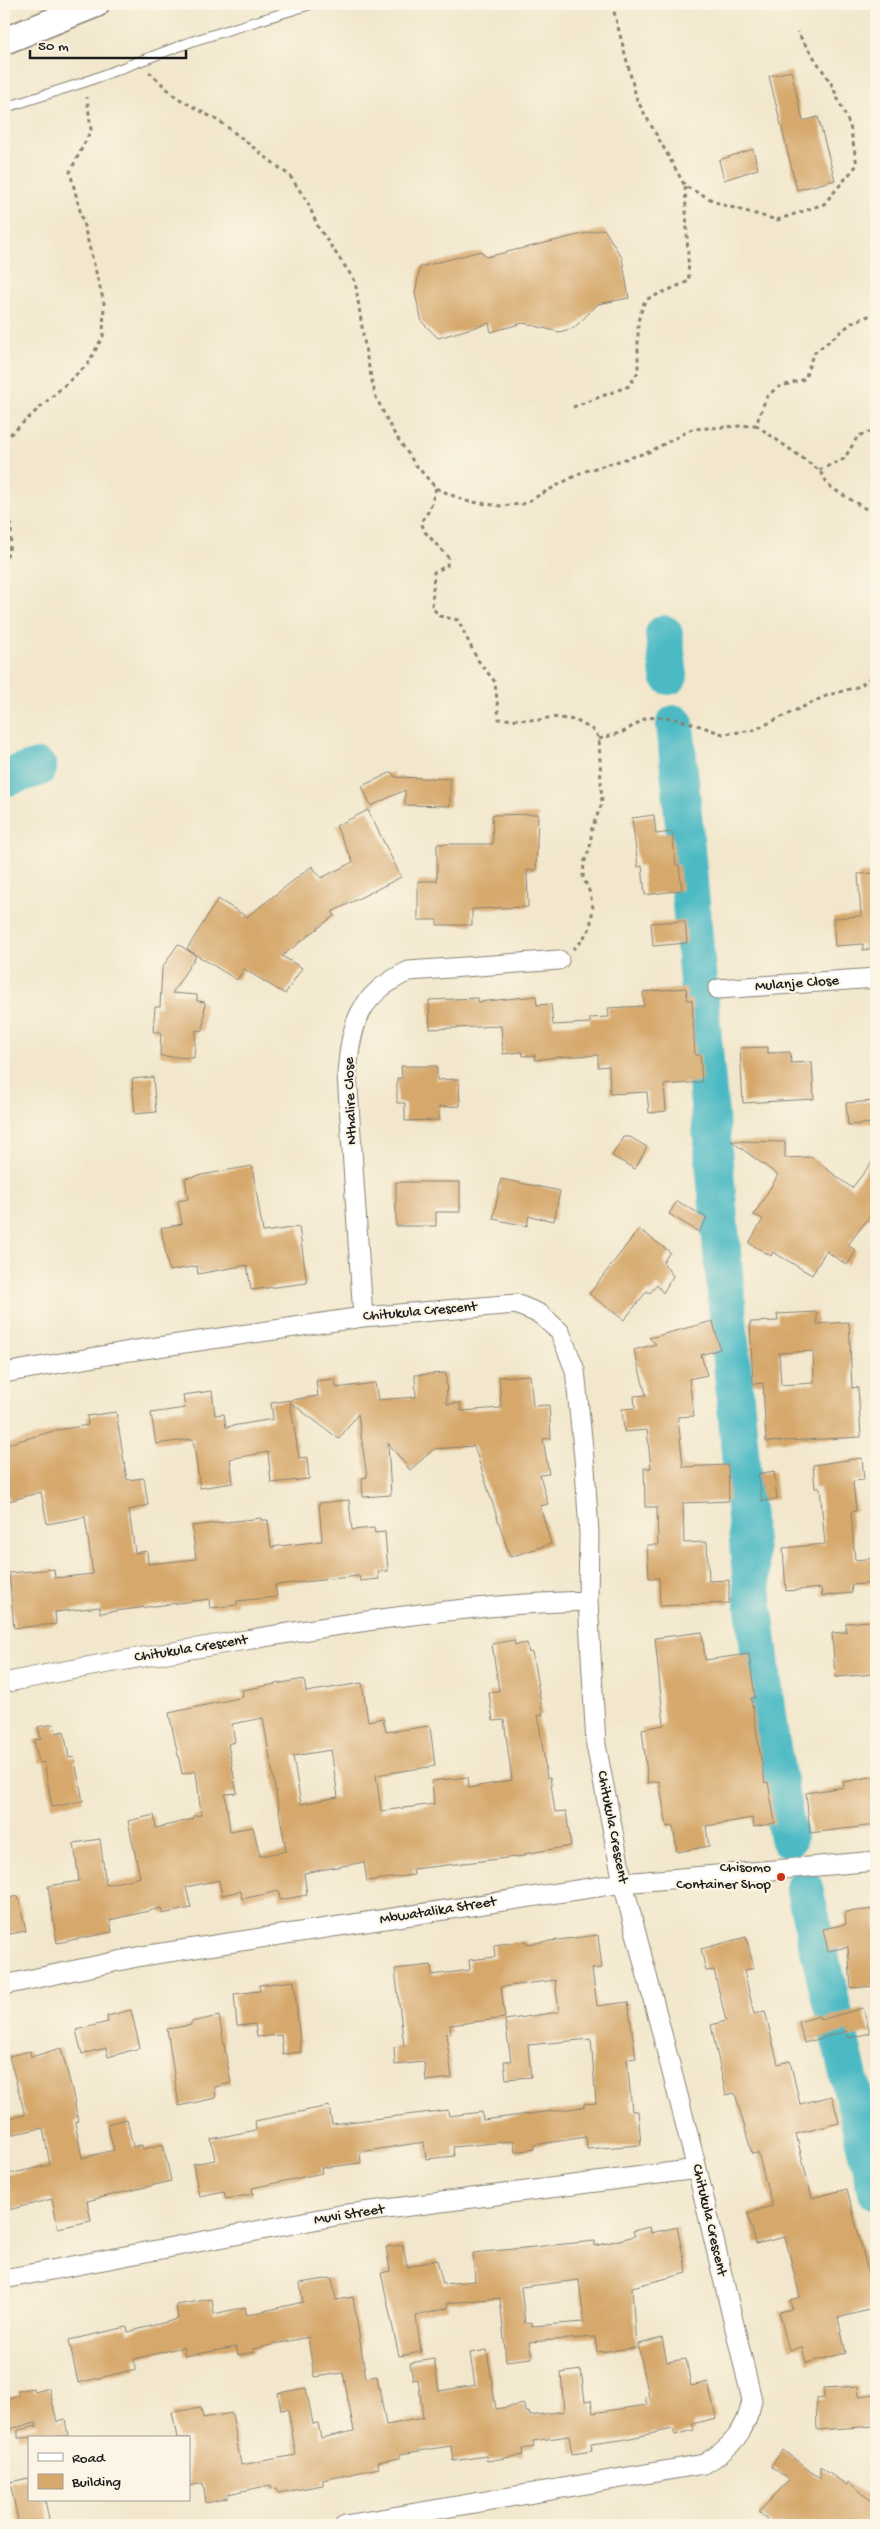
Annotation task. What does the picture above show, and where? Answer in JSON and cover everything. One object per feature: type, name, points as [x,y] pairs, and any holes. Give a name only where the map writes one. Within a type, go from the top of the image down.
[{"type":"main road","points":[[4,41],[96,4]]},
{"type":"street","name":"Nthalire Close","points":[[362,1317],[347,1074],[350,1044],[359,1016],[373,994],[388,981],[409,971],[559,960]]},
{"type":"street","name":"Mulanje Close","points":[[718,990],[876,978]]},
{"type":"street","name":"Chitukula Crescent","points":[[4,1373],[362,1317],[516,1304],[540,1314],[560,1332],[575,1370],[589,1534],[588,1601],[596,1745],[623,1883],[697,2169],[752,2400],[749,2416],[732,2444],[704,2464],[345,2525]]},
{"type":"street","name":"Chitukula Crescent","points":[[4,1683],[81,1667],[348,1623],[494,1606],[588,1601]]},
{"type":"street","name":"Mbwatalika Street","points":[[4,1985],[142,1956],[623,1883],[876,1861]]},
{"type":"street","name":"Muvi Street","points":[[4,2279],[340,2215],[697,2169]]},
{"type":"lane","points":[[4,108],[85,82],[193,41],[312,4]]},
{"type":"path","points":[[573,407],[629,386],[638,372],[638,321],[645,300],[689,281],[685,186],[637,100],[612,4]]},
{"type":"path","points":[[685,186],[720,204],[777,220],[824,204],[858,165],[850,126],[832,83],[797,32]]},
{"type":"path","points":[[137,62],[176,97],[222,123],[290,176],[308,203],[318,227],[355,281],[366,353],[376,395],[392,430],[415,464],[436,488],[465,501],[501,506],[523,504],[582,472],[649,452],[692,429],[756,426],[818,470],[830,488],[876,515]]},
{"type":"path","points":[[4,440],[88,364],[103,336],[104,302],[70,172],[91,130],[85,82]]},
{"type":"path","points":[[756,426],[766,398],[776,388],[805,379],[813,354],[853,322],[876,314]]},
{"type":"path","points":[[818,470],[844,459],[858,436],[876,430]]},
{"type":"path","points":[[436,488],[430,509],[421,522],[425,532],[448,557],[447,566],[434,572],[432,607],[439,616],[458,620],[477,659],[495,682],[499,719],[539,720],[552,717],[575,720],[594,731],[599,739],[602,803],[592,828],[590,848],[584,863],[583,877],[590,893],[593,908],[590,928],[580,943],[559,960]]},
{"type":"path","points":[[4,499],[12,528],[11,546],[4,564]]},
{"type":"path","points":[[599,739],[623,732],[646,718],[665,717],[685,721],[723,734],[754,730],[826,696],[860,686],[876,673]]},
{"type":"building","points":[[791,71],[803,121],[818,117],[835,180],[797,190],[769,76]]},
{"type":"building","points":[[753,149],[758,169],[724,180],[719,160]]},
{"type":"building","points":[[604,229],[622,258],[629,298],[598,304],[574,328],[559,332],[523,323],[491,332],[489,323],[438,338],[422,322],[415,294],[420,267],[481,251],[486,257]]},
{"type":"building","points":[[392,772],[395,777],[450,779],[450,806],[405,805],[405,790],[371,806],[362,786]]},
{"type":"building","points":[[368,810],[401,877],[332,912],[335,915],[282,956],[302,968],[285,994],[244,969],[237,980],[187,949],[218,899],[247,917],[312,866],[321,878],[353,862],[336,826]]},
{"type":"building","points":[[538,814],[536,870],[527,870],[528,907],[472,909],[472,925],[437,925],[437,920],[418,920],[418,881],[437,881],[437,844],[493,844],[492,815]]},
{"type":"building","points":[[654,815],[656,834],[672,832],[676,865],[679,865],[682,890],[645,895],[642,866],[638,867],[632,818]]},
{"type":"building","points":[[876,873],[876,949],[863,950],[863,944],[835,946],[833,918],[861,916],[858,874]]},
{"type":"building","points":[[685,921],[687,943],[653,946],[651,923]]},
{"type":"building","points":[[178,944],[196,956],[172,993],[197,995],[197,1001],[205,1002],[203,1031],[196,1030],[194,1058],[160,1056],[161,1032],[153,1032],[155,1007],[160,1007],[162,968]]},
{"type":"building","points":[[686,988],[687,1000],[692,1000],[695,1055],[700,1055],[702,1082],[664,1085],[666,1111],[649,1113],[647,1092],[610,1094],[609,1066],[598,1067],[598,1055],[535,1060],[535,1055],[523,1056],[522,1052],[503,1054],[501,1026],[430,1029],[429,1000],[478,998],[478,1002],[536,996],[537,1005],[551,1004],[553,1025],[590,1023],[590,1018],[609,1017],[608,1008],[644,1006],[643,992]]},
{"type":"building","points":[[768,1047],[768,1053],[790,1052],[791,1063],[812,1062],[814,1099],[743,1103],[740,1048]]},
{"type":"building","points":[[401,1066],[437,1066],[437,1080],[459,1079],[460,1106],[439,1107],[439,1120],[405,1121],[405,1103],[397,1103],[397,1078],[402,1078]]},
{"type":"building","points":[[153,1077],[156,1112],[135,1114],[132,1079]]},
{"type":"building","points":[[876,1101],[876,1123],[848,1125],[846,1103]]},
{"type":"building","points":[[623,1137],[630,1137],[647,1147],[635,1169],[612,1156]]},
{"type":"building","points":[[731,1141],[785,1142],[785,1158],[811,1157],[852,1188],[876,1157],[876,1208],[848,1245],[856,1251],[847,1265],[826,1251],[812,1275],[773,1252],[771,1256],[749,1243],[763,1219],[754,1215],[778,1175]]},
{"type":"building","points":[[252,1166],[263,1232],[299,1227],[307,1283],[251,1290],[247,1265],[198,1274],[197,1266],[169,1271],[161,1228],[182,1224],[178,1201],[188,1199],[185,1178]]},
{"type":"building","points":[[501,1179],[560,1191],[554,1221],[529,1216],[527,1226],[493,1219]]},
{"type":"building","points":[[396,1182],[460,1182],[460,1212],[436,1212],[436,1226],[396,1226]]},
{"type":"building","points":[[677,1201],[707,1218],[699,1232],[669,1214]]},
{"type":"building","points":[[639,1229],[670,1252],[663,1262],[673,1276],[663,1293],[657,1285],[650,1293],[647,1291],[624,1320],[589,1294]]},
{"type":"building","points":[[817,1312],[817,1324],[849,1322],[852,1388],[858,1387],[861,1437],[766,1442],[763,1383],[753,1384],[750,1322],[778,1321],[777,1314]],"holes":[[[813,1351],[814,1383],[781,1385],[779,1353]]]},
{"type":"building","points":[[713,1321],[720,1349],[701,1355],[707,1375],[689,1379],[694,1416],[678,1417],[683,1467],[728,1465],[729,1501],[683,1503],[684,1543],[707,1542],[709,1581],[729,1580],[729,1603],[660,1606],[659,1578],[649,1578],[647,1545],[658,1545],[657,1507],[645,1507],[644,1468],[651,1468],[647,1430],[624,1432],[622,1409],[635,1408],[634,1396],[646,1395],[634,1350],[656,1344],[649,1338]]},
{"type":"building","points":[[446,1373],[447,1404],[460,1403],[461,1411],[501,1408],[499,1377],[530,1375],[533,1406],[549,1405],[551,1438],[543,1439],[549,1474],[540,1475],[548,1504],[540,1506],[551,1544],[510,1557],[474,1446],[434,1449],[410,1470],[388,1443],[391,1495],[363,1497],[362,1478],[367,1477],[358,1414],[339,1439],[290,1402],[299,1458],[307,1457],[309,1479],[271,1483],[268,1452],[230,1459],[233,1483],[200,1488],[193,1439],[156,1444],[151,1413],[185,1408],[183,1395],[212,1391],[215,1415],[224,1414],[226,1427],[273,1419],[271,1403],[318,1396],[316,1381],[335,1379],[336,1388],[375,1383],[378,1400],[416,1397],[415,1375]]},
{"type":"building","points":[[116,1412],[127,1480],[144,1478],[148,1505],[129,1510],[135,1553],[147,1551],[148,1564],[196,1559],[192,1526],[261,1518],[261,1520],[268,1520],[271,1547],[322,1541],[319,1503],[349,1500],[352,1530],[374,1528],[375,1533],[385,1532],[388,1571],[378,1572],[379,1579],[360,1581],[359,1576],[275,1585],[277,1597],[237,1601],[237,1605],[210,1608],[209,1599],[100,1613],[100,1607],[55,1612],[56,1624],[14,1628],[9,1573],[54,1569],[55,1578],[93,1574],[85,1517],[47,1524],[41,1492],[9,1501],[4,1484],[4,1445],[57,1430],[88,1425],[87,1416]]},
{"type":"building","points":[[862,1458],[864,1480],[853,1481],[856,1511],[851,1512],[855,1560],[876,1558],[876,1583],[851,1585],[852,1593],[822,1596],[821,1588],[786,1591],[783,1548],[825,1544],[820,1488],[815,1488],[813,1465]]},
{"type":"building","points":[[774,1471],[777,1499],[762,1501],[758,1474]]},
{"type":"building","points":[[870,1621],[871,1632],[876,1631],[876,1674],[835,1677],[832,1633],[846,1632],[846,1623]]},
{"type":"building","points":[[702,1632],[705,1660],[749,1654],[755,1698],[751,1698],[765,1783],[768,1782],[775,1823],[754,1827],[752,1818],[706,1826],[709,1846],[677,1852],[673,1826],[667,1827],[659,1781],[648,1783],[642,1729],[664,1725],[655,1638]]},
{"type":"building","points":[[514,1640],[515,1645],[527,1643],[529,1653],[532,1652],[543,1715],[538,1715],[547,1778],[550,1777],[555,1812],[566,1811],[571,1846],[524,1854],[524,1856],[413,1869],[414,1875],[367,1881],[364,1862],[304,1873],[307,1895],[280,1900],[279,1891],[242,1899],[241,1891],[222,1895],[219,1880],[186,1887],[191,1908],[162,1914],[161,1908],[110,1920],[112,1932],[57,1943],[48,1886],[79,1881],[74,1843],[100,1839],[106,1885],[140,1877],[128,1821],[154,1815],[156,1828],[193,1819],[193,1816],[201,1815],[196,1771],[182,1774],[169,1713],[243,1697],[242,1690],[304,1679],[306,1692],[362,1683],[368,1721],[383,1718],[386,1732],[430,1726],[435,1766],[376,1775],[381,1811],[434,1804],[432,1781],[468,1777],[469,1788],[512,1780],[504,1720],[493,1721],[489,1692],[499,1691],[492,1644]],"holes":[[[263,1718],[286,1851],[260,1856],[253,1827],[230,1831],[225,1794],[237,1793],[228,1744],[235,1742],[232,1724]],[[331,1750],[338,1797],[301,1804],[293,1756]]]},
{"type":"building","points":[[54,1724],[56,1733],[64,1731],[69,1758],[74,1757],[83,1801],[52,1807],[44,1762],[39,1763],[34,1740],[41,1739],[38,1727]]},
{"type":"building","points":[[876,1776],[876,1825],[810,1833],[806,1793],[844,1787],[843,1782]]},
{"type":"building","points":[[18,1896],[26,1931],[4,1935],[4,1899]]},
{"type":"building","points":[[876,1909],[876,1986],[851,1988],[848,1947],[828,1951],[823,1929],[846,1924],[845,1912]]},
{"type":"building","points":[[598,1935],[602,1968],[592,1969],[597,2006],[628,2002],[636,2058],[627,2059],[632,2111],[638,2111],[641,2145],[587,2149],[586,2137],[534,2145],[534,2149],[515,2152],[514,2141],[453,2147],[454,2156],[426,2159],[424,2142],[360,2152],[361,2163],[321,2168],[322,2173],[252,2188],[253,2194],[226,2199],[224,2191],[199,2196],[193,2164],[215,2160],[211,2139],[256,2130],[255,2121],[329,2106],[332,2124],[448,2110],[449,2116],[482,2112],[483,2120],[584,2107],[584,2104],[596,2103],[591,2039],[528,2045],[531,2077],[506,2079],[504,2061],[511,2061],[505,2020],[559,2012],[555,1980],[501,1987],[505,2018],[450,2025],[451,2033],[446,2034],[452,2078],[426,2081],[424,2062],[395,2065],[394,2047],[404,2046],[395,1969],[431,1965],[432,1975],[470,1970],[469,1960],[495,1957],[494,1945],[526,1941],[526,1944]]},
{"type":"building","points":[[746,1937],[754,1968],[744,1970],[754,2014],[765,2011],[778,2064],[790,2061],[800,2104],[832,2096],[839,2123],[796,2134],[812,2198],[847,2189],[871,2284],[876,2283],[876,2308],[838,2318],[846,2353],[806,2363],[802,2347],[789,2350],[779,2312],[792,2309],[790,2300],[800,2297],[785,2237],[756,2244],[748,2213],[772,2206],[758,2153],[752,2154],[735,2093],[726,2095],[711,2025],[726,2021],[714,1970],[706,1971],[701,1949]]},
{"type":"building","points":[[294,1981],[301,2052],[283,2054],[281,2035],[257,2037],[255,2024],[237,2026],[234,1994],[260,1991],[259,1985]]},
{"type":"building","points":[[863,2008],[870,2033],[849,2038],[847,2031],[804,2043],[799,2022],[819,2016],[820,2020]]},
{"type":"building","points":[[131,2010],[140,2048],[108,2057],[106,2048],[82,2054],[76,2030],[108,2022],[107,2016]]},
{"type":"building","points":[[219,2016],[231,2083],[215,2087],[216,2098],[179,2106],[167,2029],[191,2025],[191,2022]]},
{"type":"building","points":[[61,2048],[73,2094],[78,2121],[75,2122],[82,2158],[114,2150],[107,2124],[127,2119],[133,2147],[142,2145],[143,2149],[163,2144],[171,2181],[87,2201],[91,2221],[58,2228],[52,2199],[4,2211],[4,2175],[50,2165],[43,2128],[4,2136],[4,2119],[25,2115],[9,2056],[30,2051],[31,2057]]},
{"type":"building","points":[[649,2227],[651,2233],[677,2227],[687,2273],[632,2287],[636,2348],[597,2352],[595,2337],[529,2342],[532,2358],[506,2361],[500,2298],[447,2303],[448,2308],[416,2316],[421,2352],[399,2356],[381,2273],[390,2271],[386,2247],[403,2245],[407,2267],[437,2260],[443,2284],[475,2281],[473,2253],[595,2241],[595,2246],[635,2236],[633,2231]],"holes":[[[579,2280],[584,2322],[532,2326],[532,2322],[525,2323],[521,2287]]]},
{"type":"building","points":[[332,2278],[336,2300],[353,2297],[366,2378],[377,2376],[386,2425],[423,2418],[418,2379],[413,2380],[410,2363],[434,2359],[439,2391],[475,2385],[470,2353],[487,2350],[496,2409],[524,2404],[525,2412],[529,2412],[530,2416],[564,2411],[561,2373],[581,2370],[585,2401],[591,2400],[593,2413],[647,2405],[645,2397],[649,2396],[638,2344],[662,2338],[667,2362],[686,2359],[691,2386],[708,2382],[716,2418],[692,2424],[694,2430],[675,2435],[673,2429],[591,2444],[592,2451],[572,2454],[569,2436],[533,2441],[534,2447],[522,2449],[523,2455],[487,2461],[486,2456],[453,2461],[451,2446],[400,2454],[400,2458],[377,2462],[379,2468],[323,2480],[323,2485],[278,2493],[277,2488],[271,2489],[271,2485],[228,2494],[228,2498],[206,2503],[203,2483],[190,2486],[190,2436],[177,2436],[172,2412],[201,2408],[203,2418],[232,2413],[241,2465],[296,2455],[288,2409],[281,2410],[278,2393],[306,2388],[313,2424],[318,2423],[321,2438],[354,2431],[343,2373],[314,2377],[308,2337],[253,2349],[254,2352],[238,2355],[236,2347],[185,2356],[183,2347],[134,2359],[136,2369],[78,2383],[69,2340],[127,2327],[128,2332],[178,2319],[176,2305],[212,2299],[214,2314],[245,2307],[247,2315],[303,2302],[300,2283]]},
{"type":"building","points":[[858,2386],[859,2396],[876,2394],[876,2426],[817,2430],[816,2399],[824,2398],[824,2388]]},
{"type":"building","points":[[33,2388],[35,2392],[49,2388],[57,2422],[65,2420],[68,2436],[28,2436],[28,2438],[18,2438],[18,2430],[37,2426],[37,2423],[4,2430],[4,2399],[19,2395],[18,2391]]},
{"type":"building","points":[[783,2450],[820,2479],[820,2467],[847,2485],[848,2482],[876,2503],[876,2525],[773,2525],[759,2512],[789,2480],[771,2466]]},
{"type":"building","points":[[28,2478],[28,2502],[45,2502],[50,2525],[19,2525],[10,2482]]},
{"type":"waterway","points":[[664,634],[669,676]]},
{"type":"waterway","points":[[675,724],[754,1609],[769,1731],[788,1838]]},
{"type":"waterway","points":[[4,778],[38,768]]},
{"type":"waterway","points":[[804,1888],[876,2191]]},
{"type":"place","name":"Chisomo Container Shop","points":[[781,1877]]}]
